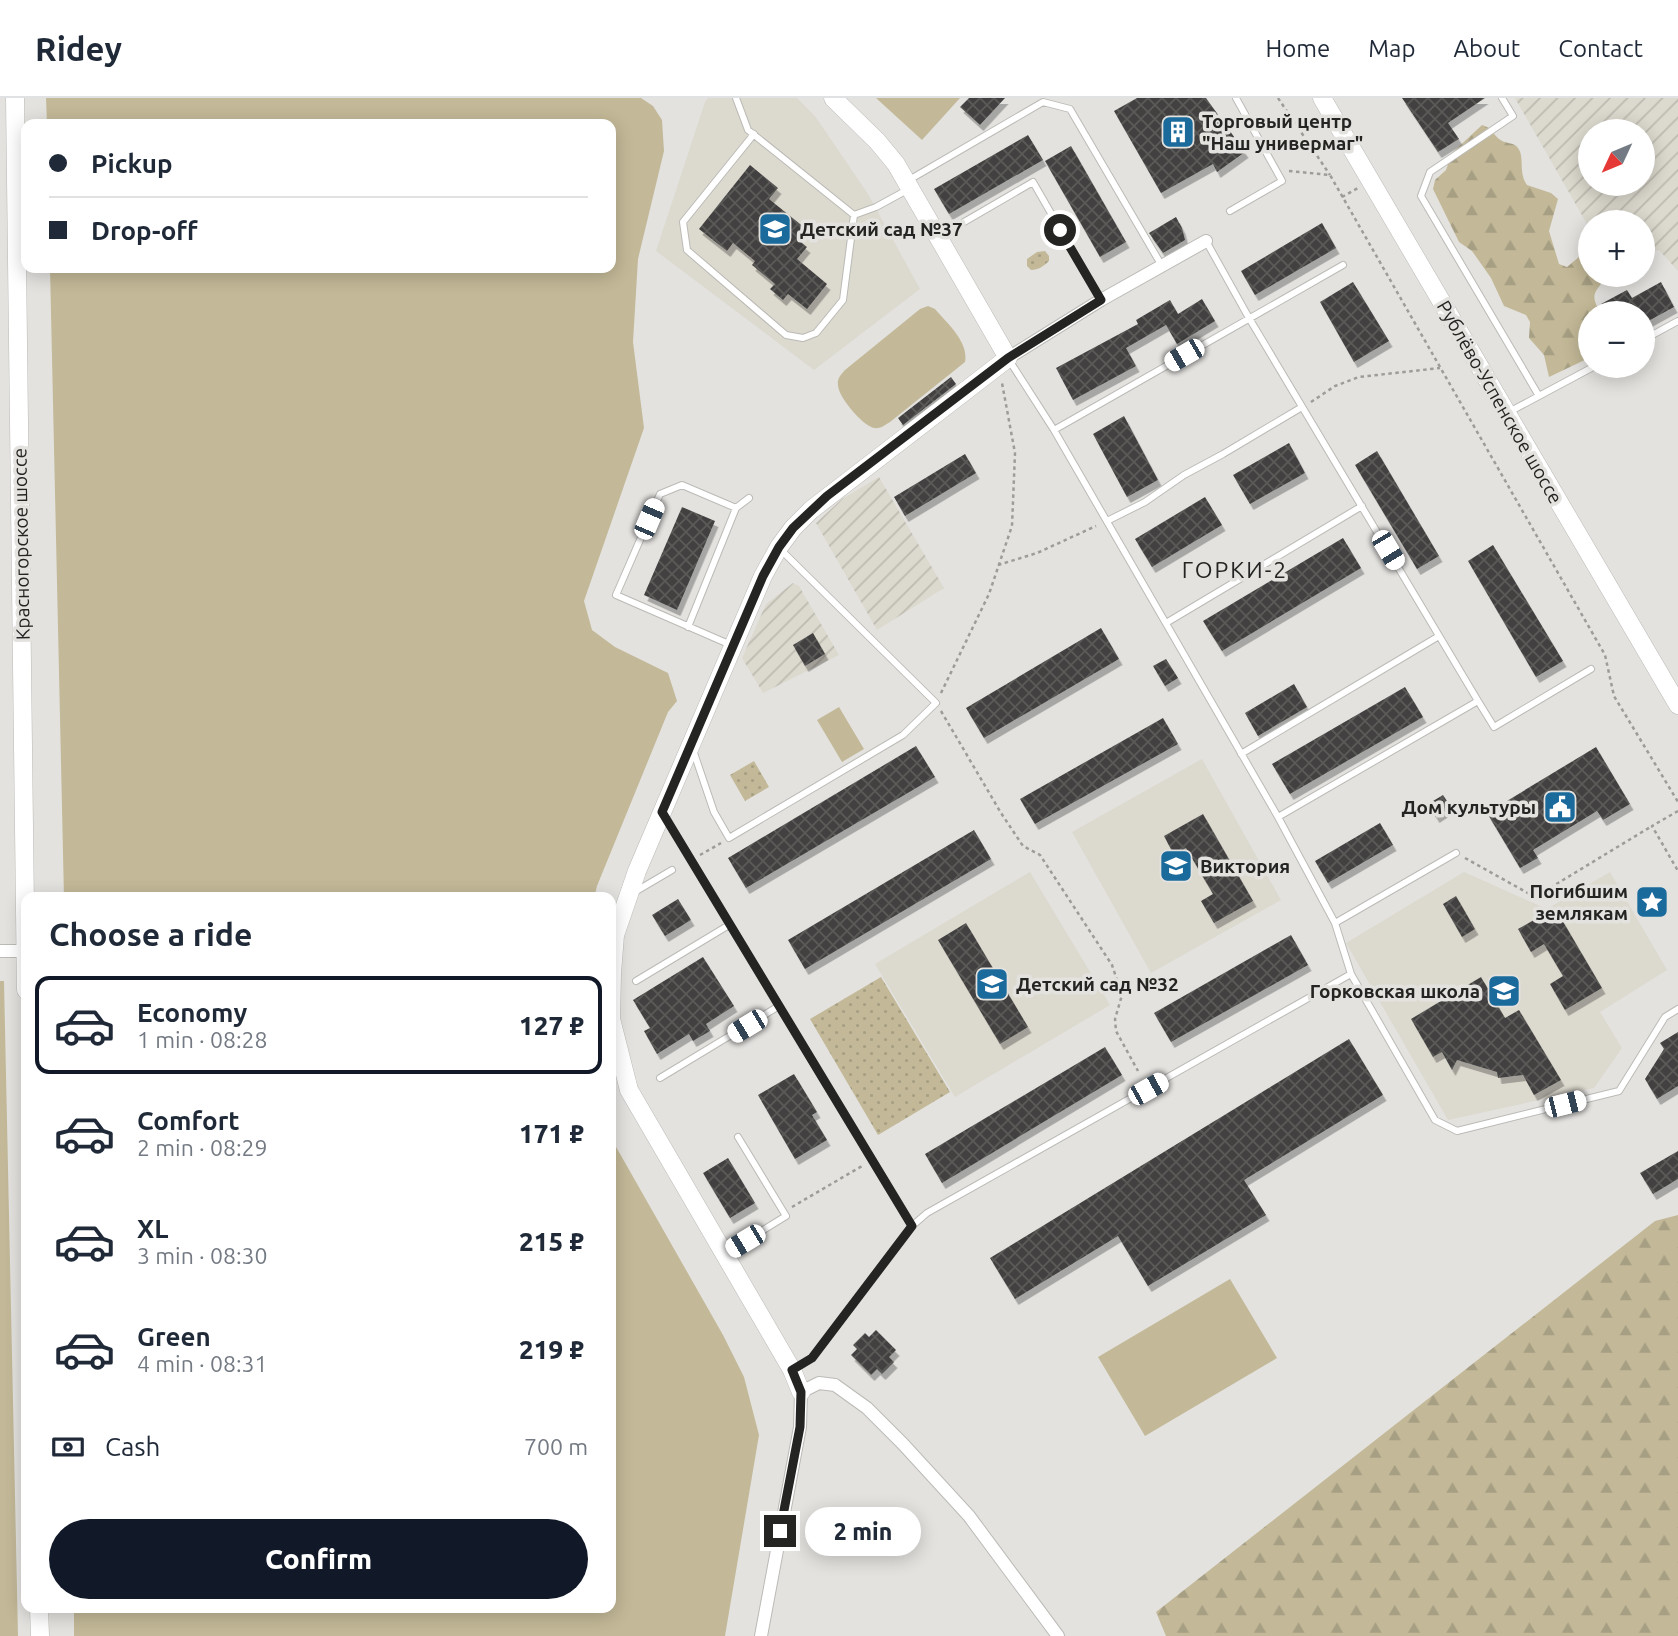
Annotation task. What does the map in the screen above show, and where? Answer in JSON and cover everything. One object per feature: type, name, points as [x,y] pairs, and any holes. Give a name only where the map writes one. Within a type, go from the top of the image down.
[{"type":"street","name":"Красногорское шоссе","points":[[15,98],[25,892]]},
{"type":"street","points":[[833,98],[877,141],[896,164],[938,236],[1001,363]]},
{"type":"street","name":"Рублёво-Успенское шоссе","points":[[1322,98],[1678,705]]},
{"type":"street","points":[[616,932],[662,812],[763,576],[793,528],[827,496],[1001,363],[1101,300],[1206,241]]},
{"type":"street","points":[[0,951],[21,951]]},
{"type":"street","points":[[616,1038],[629,1090],[792,1370],[801,1392],[800,1427],[761,1636]]},
{"type":"street","points":[[801,1392],[819,1383],[835,1385],[867,1408],[970,1516],[1058,1636]]},
{"type":"street","points":[[39,1613],[40,1636]]},
{"type":"lane","points":[[736,98],[748,130],[854,215]]},
{"type":"lane","points":[[1230,211],[1282,181],[1236,98]]},
{"type":"lane","points":[[1502,98],[1513,116],[1430,172],[1421,196],[1539,396]]},
{"type":"lane","points":[[854,215],[876,207],[1043,102],[1070,108],[1162,266]]},
{"type":"lane","points":[[754,134],[683,222],[687,250],[786,335],[803,338],[816,333],[843,300],[854,215]]},
{"type":"lane","points":[[938,236],[1033,182],[1101,300]]},
{"type":"lane","points":[[1206,241],[1249,318],[1494,727],[1591,670]]},
{"type":"lane","points":[[1054,430],[1343,265]]},
{"type":"lane","points":[[1655,333],[1678,321]]},
{"type":"lane","points":[[1001,363],[1054,430],[1278,817],[1335,923],[1351,974],[1435,1120],[1457,1132],[1619,1091],[1665,1017],[1678,1009]]},
{"type":"lane","points":[[1507,413],[1578,375]]},
{"type":"lane","points":[[1107,521],[1145,502],[1184,475],[1302,407]]},
{"type":"lane","points":[[733,646],[616,596],[660,494],[682,485],[736,508]]},
{"type":"lane","points":[[688,626],[736,508],[749,498]]},
{"type":"lane","points":[[1166,623],[1362,506]]},
{"type":"lane","points":[[691,743],[714,812],[729,838],[903,735],[936,703],[779,547]]},
{"type":"lane","points":[[1241,754],[1439,636]]},
{"type":"lane","points":[[1278,817],[1478,701]]},
{"type":"lane","points":[[662,812],[912,1226]]},
{"type":"lane","points":[[1335,923],[1456,853]]},
{"type":"lane","points":[[629,896],[672,870]]},
{"type":"lane","points":[[636,981],[729,925]]},
{"type":"lane","points":[[792,1370],[812,1358],[912,1226],[927,1213],[1351,974]]},
{"type":"lane","points":[[660,1078],[779,1006]]},
{"type":"lane","points":[[724,1254],[786,1216],[738,1137]]},
{"type":"path","points":[[1278,98],[1330,175],[1605,655],[1614,696],[1678,802]]},
{"type":"path","points":[[1276,169],[1330,175]]},
{"type":"path","points":[[1342,197],[1364,184]]},
{"type":"path","points":[[1001,363],[1001,377],[1015,453],[1012,526],[989,594],[936,703],[1023,846],[1040,855],[1112,965],[1122,995],[1115,1019],[1116,1031],[1138,1071]]},
{"type":"path","points":[[1302,407],[1335,386],[1359,377],[1440,368]]},
{"type":"path","points":[[998,565],[1037,553],[1107,521]]},
{"type":"path","points":[[1456,853],[1535,897],[1678,811]]},
{"type":"path","points":[[1652,826],[1678,871]]},
{"type":"path","points":[[783,1213],[872,1160]]},
{"type":"shaded area","name":"Детский сад №37","points":[[708,98],[797,98],[815,116],[868,194],[920,289],[814,370],[656,251]]},
{"type":"shaded area","points":[[1515,98],[1678,98],[1678,271],[1659,250],[1655,251],[1655,210],[1579,210]]},
{"type":"shaded area","points":[[879,477],[944,588],[877,630],[816,523],[842,499]]},
{"type":"shaded area","points":[[793,583],[799,586],[839,655],[763,693],[742,658],[766,604]]},
{"type":"shaded area","name":"Виктория","points":[[1202,759],[1281,900],[1151,973],[1072,832]]},
{"type":"shaded area","name":"Детский сад №32","points":[[1030,872],[1110,1005],[955,1097],[875,964]]},
{"type":"shaded area","name":"Горковская школа","points":[[1464,872],[1547,909],[1610,872],[1667,970],[1600,1012],[1622,1048],[1594,1088],[1448,1120],[1346,943]]},
{"type":"green space","points":[[46,98],[641,98],[653,106],[662,120],[664,151],[638,259],[633,342],[644,428],[584,601],[592,630],[615,647],[668,673],[677,701],[668,712],[596,892],[64,892],[50,273],[616,273],[616,119],[47,119]]},
{"type":"green space","points":[[876,98],[960,98],[922,140]]},
{"type":"green space","points":[[1482,125],[1501,141],[1518,148],[1527,185],[1551,193],[1558,199],[1549,231],[1559,264],[1567,267],[1578,258],[1578,287],[1599,287],[1595,301],[1578,301],[1578,363],[1549,377],[1544,355],[1529,338],[1530,322],[1526,315],[1504,306],[1491,278],[1472,251],[1459,242],[1433,189],[1435,180],[1446,170],[1452,153]]},
{"type":"green space","points":[[1045,251],[1049,261],[1031,270],[1027,266],[1027,259],[1037,252]]},
{"type":"green space","points":[[928,306],[935,309],[956,333],[964,347],[965,362],[890,422],[879,428],[869,426],[846,403],[839,390],[839,378],[845,370],[920,309]]},
{"type":"green space","points":[[839,707],[864,749],[842,762],[817,720]]},
{"type":"green space","points":[[754,761],[769,787],[745,801],[730,775]]},
{"type":"green space","points":[[881,977],[950,1092],[878,1135],[810,1019]]},
{"type":"green space","points":[[0,981],[4,981],[18,1636],[0,1636]]},
{"type":"green space","points":[[616,1147],[744,1377],[759,1435],[725,1636],[74,1636],[74,1613],[616,1613]]},
{"type":"green space","points":[[1678,1215],[1678,1636],[1166,1636],[1156,1612],[1655,1221]]},
{"type":"green space","points":[[1230,1279],[1277,1358],[1145,1436],[1098,1357]]},
{"type":"building","points":[[969,98],[1005,98],[980,125],[960,107]]},
{"type":"building","name":"Торговый центр \"Наш универмаг\"","points":[[1137,98],[1206,98],[1245,152],[1217,172],[1213,164],[1161,193],[1114,111]]},
{"type":"building","points":[[1402,98],[1485,98],[1448,123],[1459,139],[1438,152]]},
{"type":"building","points":[[1028,135],[1043,160],[949,214],[934,189]]},
{"type":"building","points":[[1071,146],[1126,242],[1100,257],[1045,161]]},
{"type":"building","points":[[750,165],[778,188],[769,199],[805,228],[797,239],[807,247],[797,259],[827,284],[807,309],[788,294],[783,300],[770,289],[775,284],[752,265],[755,261],[733,243],[727,251],[699,229]]},
{"type":"building","points":[[1176,217],[1185,240],[1163,253],[1149,233]]},
{"type":"building","points":[[1322,223],[1336,248],[1255,295],[1241,271]]},
{"type":"building","points":[[1353,282],[1389,341],[1354,362],[1320,302]]},
{"type":"building","points":[[1661,282],[1674,307],[1655,317],[1655,301],[1607,301],[1627,290],[1632,298]]},
{"type":"building","points":[[1202,299],[1215,321],[1177,344],[1166,325],[1126,348],[1136,366],[1073,400],[1056,368],[1138,324],[1136,320],[1170,300],[1178,314]]},
{"type":"building","points":[[951,377],[956,384],[903,425],[898,418]]},
{"type":"building","points":[[1124,416],[1158,480],[1127,497],[1093,434]]},
{"type":"building","points":[[1289,443],[1305,473],[1250,504],[1233,475]]},
{"type":"building","points":[[1377,451],[1439,556],[1417,569],[1355,465]]},
{"type":"building","points":[[965,454],[976,473],[905,516],[894,497]]},
{"type":"building","points":[[1205,497],[1222,525],[1152,567],[1135,539]]},
{"type":"building","points":[[682,507],[715,521],[677,610],[644,595]]},
{"type":"building","points":[[1343,538],[1361,568],[1222,651],[1203,621]]},
{"type":"building","points":[[1493,545],[1563,661],[1536,677],[1468,561]]},
{"type":"building","points":[[1101,628],[1119,659],[984,738],[966,708]]},
{"type":"building","points":[[813,633],[825,654],[805,666],[793,645]]},
{"type":"building","points":[[1166,659],[1178,678],[1165,686],[1153,666]]},
{"type":"building","points":[[1294,684],[1307,707],[1258,736],[1245,713]]},
{"type":"building","points":[[1405,687],[1423,717],[1290,794],[1272,764]]},
{"type":"building","points":[[1163,718],[1178,744],[1035,824],[1020,799]]},
{"type":"building","points":[[916,746],[935,777],[746,888],[728,858]]},
{"type":"building","name":"Дом культуры","points":[[1596,747],[1630,804],[1603,820],[1597,811],[1533,850],[1538,858],[1520,868],[1487,813]]},
{"type":"building","points":[[1443,795],[1451,807],[1436,817],[1428,804]]},
{"type":"building","points":[[1203,814],[1253,901],[1214,923],[1201,901],[1213,894],[1186,848],[1174,855],[1164,836]]},
{"type":"building","points":[[1380,823],[1393,845],[1328,883],[1315,861]]},
{"type":"building","points":[[974,830],[991,859],[805,969],[788,940]]},
{"type":"building","points":[[1456,896],[1475,929],[1462,937],[1443,904]]},
{"type":"building","points":[[678,899],[691,920],[665,936],[652,915]]},
{"type":"building","points":[[1555,908],[1602,988],[1565,1010],[1550,984],[1563,976],[1544,944],[1531,952],[1518,929]]},
{"type":"building","points":[[966,923],[1028,1027],[1000,1044],[938,940]]},
{"type":"building","points":[[1291,935],[1308,965],[1171,1042],[1154,1013]]},
{"type":"building","points":[[703,957],[734,1006],[706,1024],[710,1031],[693,1041],[689,1034],[657,1054],[644,1031],[650,1028],[633,1000]]},
{"type":"building","points":[[1481,977],[1505,1018],[1519,1010],[1561,1080],[1534,1095],[1523,1075],[1498,1078],[1497,1072],[1457,1060],[1452,1070],[1442,1052],[1433,1057],[1411,1019]]},
{"type":"building","points":[[1678,1032],[1678,1086],[1657,1099],[1645,1079],[1664,1049],[1660,1043]]},
{"type":"building","points":[[1349,1039],[1383,1095],[1244,1180],[1266,1215],[1148,1286],[1118,1236],[1015,1299],[990,1258]]},
{"type":"building","points":[[1105,1047],[1122,1075],[942,1183],[925,1154]]},
{"type":"building","points":[[794,1074],[817,1112],[812,1115],[827,1140],[795,1159],[758,1095]]},
{"type":"building","points":[[1678,1151],[1678,1179],[1653,1194],[1640,1173]]},
{"type":"building","points":[[728,1158],[755,1203],[730,1218],[703,1173]]},
{"type":"building","points":[[876,1330],[896,1350],[889,1357],[894,1362],[882,1374],[877,1369],[871,1375],[851,1355],[857,1349],[853,1345],[865,1333],[869,1337]]},
{"type":"place","name":"Торговый центр \"Наш универмаг\"","points":[[1178,132]]},
{"type":"place","name":"Детский сад №37","points":[[775,229]]},
{"type":"place","name":"Дом культуры","points":[[1560,807]]},
{"type":"place","name":"Виктория","points":[[1176,866]]},
{"type":"place","name":"Погибшим землякам","points":[[1652,902]]},
{"type":"place","name":"Детский сад №32","points":[[992,984]]},
{"type":"place","name":"Горковская школа","points":[[1504,991]]},
{"type":"district","name":"ГОРКИ-2","points":[[1235,570]]},
{"type":"route","points":[[780,1531],[800,1427],[801,1392],[792,1370],[812,1358],[912,1226],[662,812],[763,576],[793,528],[827,496],[1008,358],[1101,300],[1060,230]]}]
